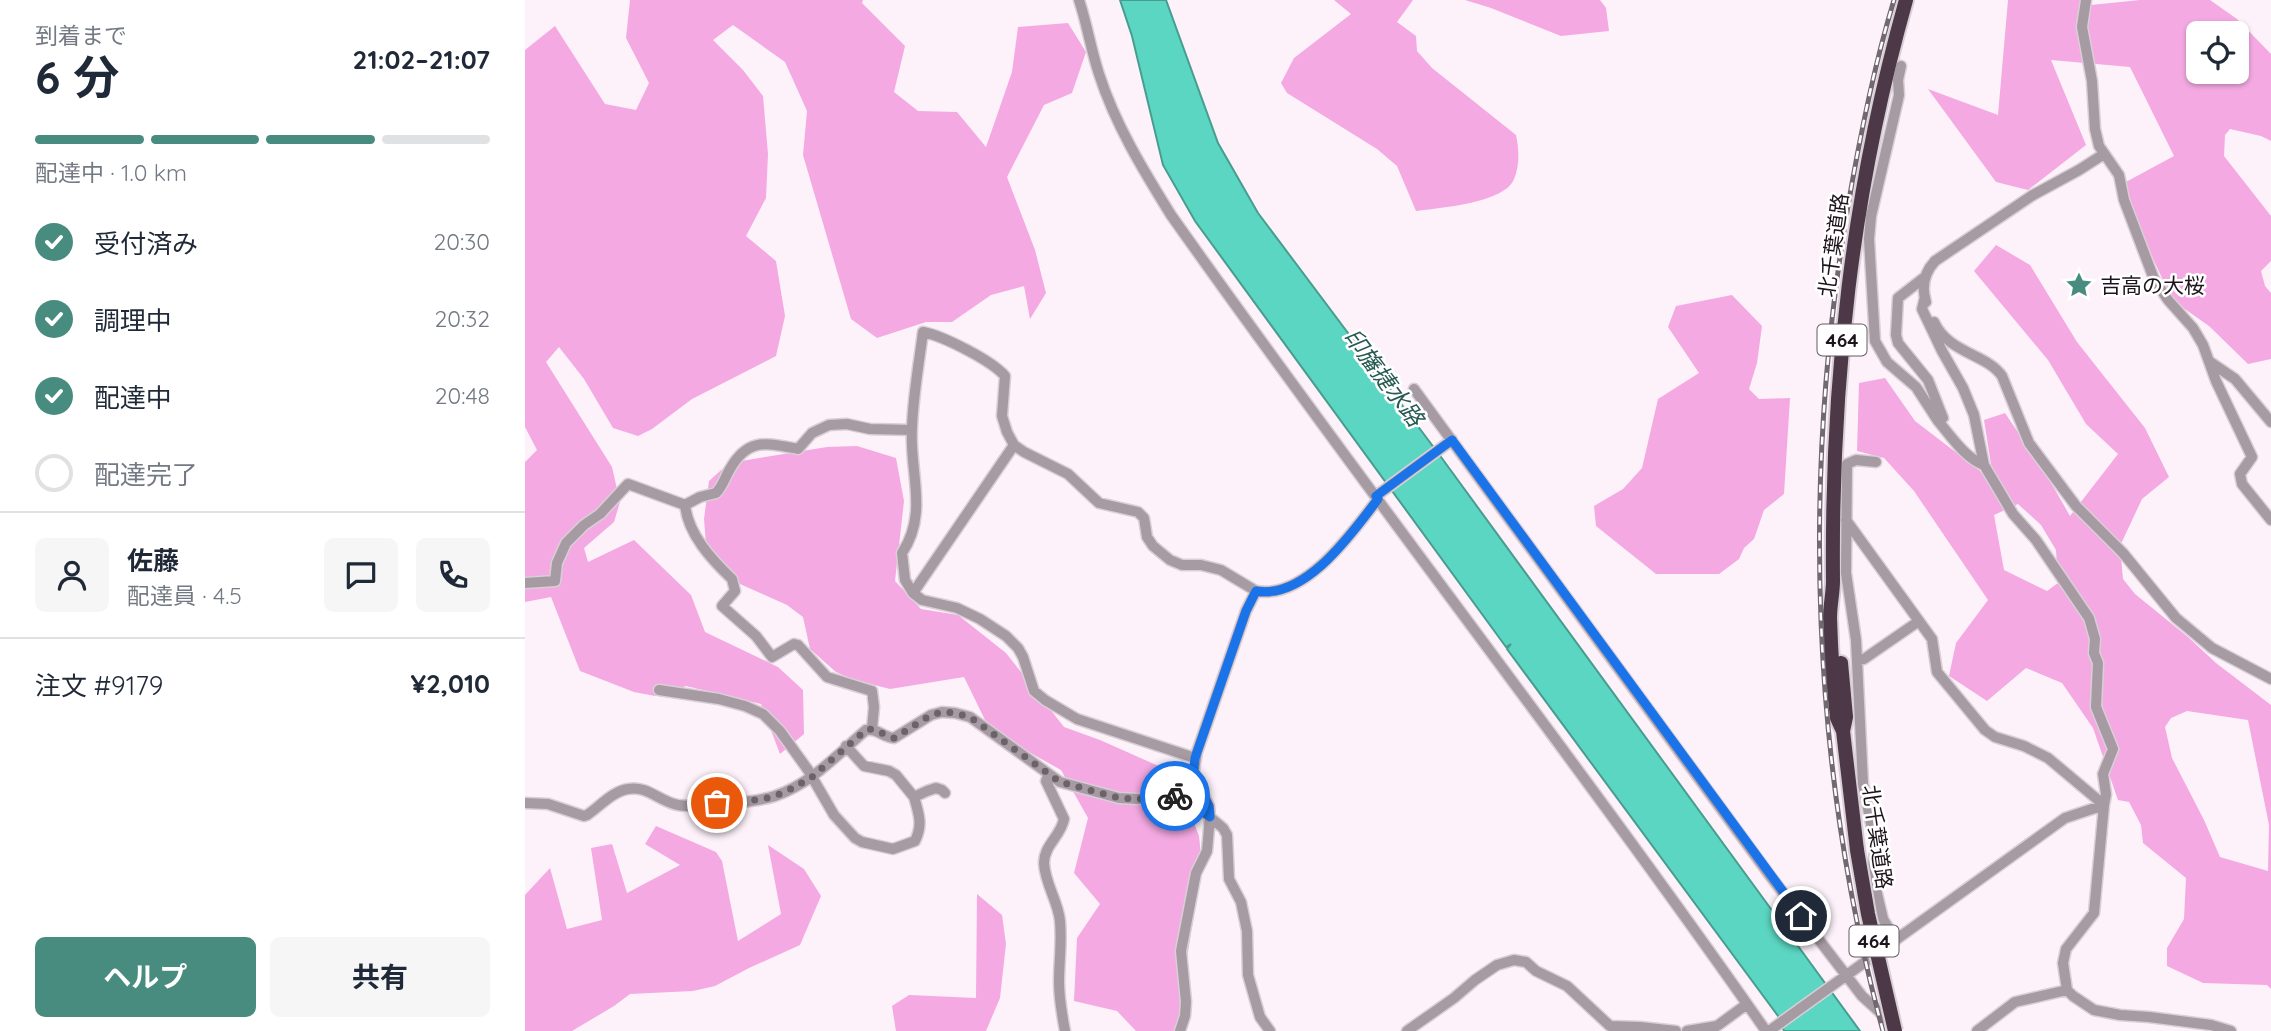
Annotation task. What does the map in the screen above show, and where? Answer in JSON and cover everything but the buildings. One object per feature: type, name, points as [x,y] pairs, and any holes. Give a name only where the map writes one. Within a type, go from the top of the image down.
[{"type":"highway","name":"北千葉道路","points":[[1895,1031],[1857,850],[1843,731],[1837,718],[1833,684],[1830,615],[1833,585],[1833,474],[1844,320],[1857,218],[1881,99],[1906,0]]},
{"type":"highway","name":"北千葉道路","points":[[1833,585],[1839,615],[1846,717],[1843,731]]},
{"type":"street","points":[[1079,0],[1099,74],[1114,113],[1148,179],[1195,248],[1379,495],[1769,1031],[2065,818],[2104,805]]},
{"type":"street","points":[[2086,0],[2082,27],[2092,81],[2096,135],[2103,154],[2112,162],[2119,175],[2124,201],[2154,279],[2168,300],[2193,328],[2252,457],[2240,474],[2240,480],[2271,520]]},
{"type":"street","points":[[1901,66],[1899,95],[1871,216],[1869,239],[1875,341],[1887,362],[1916,387],[1938,421],[1967,453],[1984,465]]},
{"type":"street","points":[[2103,154],[2033,195],[1935,261],[1925,277],[1922,309],[1974,415],[1984,465],[2013,514],[2036,540],[2089,618],[2095,639],[2094,653],[2098,663],[2096,707],[2113,750],[2103,774],[2106,794],[2094,913],[2066,949],[2063,963],[2067,990],[2094,1010],[2211,1025],[2231,1031]]},
{"type":"street","points":[[1925,277],[1898,298],[1896,335],[1901,350],[1928,380],[1934,392],[1943,418],[1938,421]]},
{"type":"street","points":[[1925,297],[1937,327],[1944,335],[1961,350],[1996,367],[2029,443],[2076,506],[2123,553],[2164,606],[2212,648],[2271,679]]},
{"type":"street","points":[[1195,758],[1077,719],[1034,691],[1023,657],[1006,636],[957,608],[922,600],[913,593],[905,580],[902,553],[912,539],[917,506],[911,429],[923,332],[951,343],[998,369],[1005,376],[1002,415],[1006,432],[1014,445],[1069,474],[1099,503],[1138,512],[1143,518],[1147,537],[1170,561],[1221,570],[1256,591],[1264,592],[1290,586],[1318,568],[1349,536],[1379,495],[1452,440]]},
{"type":"street","points":[[2210,362],[2235,379],[2271,422]]},
{"type":"street","points":[[1414,389],[1841,979],[1884,1016],[1895,1031]]},
{"type":"street","points":[[525,583],[555,582],[557,563],[566,543],[600,514],[628,484],[685,505],[716,493],[738,457],[757,444],[798,449],[812,433],[839,424],[870,429],[911,429]]},
{"type":"street","points":[[913,593],[1014,445]]},
{"type":"street","points":[[1876,462],[1856,460],[1847,464],[1846,573],[1856,640],[1863,784],[1876,848],[1872,870],[1883,919],[1895,939]]},
{"type":"street","points":[[685,505],[688,520],[706,552],[734,584],[735,591],[722,606],[756,636],[772,657],[794,644],[798,645],[827,677],[872,691],[872,729]]},
{"type":"street","points":[[1846,520],[1932,639],[1934,662],[1942,680],[1985,730],[1994,737],[2024,746],[2048,758],[2104,805]]},
{"type":"street","points":[[1180,1031],[1185,1016],[1181,951],[1196,873],[1207,851],[1210,817],[1209,806],[1193,776],[1195,758],[1246,611],[1256,591]]},
{"type":"street","points":[[1842,667],[1864,660],[1919,621]]},
{"type":"street","points":[[659,690],[719,699],[763,714],[780,731],[834,815],[855,838],[893,849],[915,841],[921,820],[914,797],[896,775],[864,766],[846,746]]},
{"type":"street","points":[[525,803],[548,804],[587,816],[614,794],[627,789],[651,792],[680,805],[773,797],[812,777],[866,730],[872,729],[894,738],[931,715],[942,712],[970,717],[1048,776],[1060,782],[1119,798],[1174,796],[1193,803],[1223,828],[1227,835],[1229,879],[1241,902],[1247,931],[1248,975],[1259,1017],[1270,1031]]},
{"type":"street","points":[[1048,776],[1046,781],[1064,819],[1058,834],[1046,849],[1044,863],[1060,921],[1059,991],[1065,1031]]},
{"type":"street","points":[[914,797],[936,788],[944,793]]},
{"type":"street","points":[[1407,1031],[1497,965],[1514,960],[1526,962],[1536,971],[1567,986],[1610,1026],[1676,1031]]},
{"type":"street","points":[[1977,1031],[2015,1002],[2067,990]]},
{"type":"street","points":[[1687,1031],[1717,1026],[1747,1004]]},
{"type":"shaded area","points":[[630,0],[863,0],[862,3],[905,46],[894,92],[918,111],[957,112],[986,147],[1012,72],[1018,27],[1068,23],[1086,52],[1072,93],[1044,105],[1007,177],[1035,250],[1046,293],[1030,319],[1024,286],[991,295],[952,322],[926,322],[877,338],[851,319],[803,155],[807,111],[785,62],[733,25],[713,40],[743,70],[763,96],[768,154],[766,198],[746,236],[776,261],[785,316],[776,356],[692,399],[652,429],[638,436],[613,428],[584,379],[559,347],[546,362],[612,467],[620,502],[614,522],[584,548],[588,562],[634,540],[691,595],[705,632],[778,667],[803,690],[804,734],[780,754],[761,704],[686,686],[655,696],[634,692],[580,671],[551,597],[525,602],[525,462],[537,450],[525,427],[525,50],[555,26],[605,104],[636,110],[649,83],[626,38]]},
{"type":"shaded area","points":[[1120,0],[1166,0],[1218,143],[1258,213],[1441,457],[1860,1031],[1784,1031],[1778,1016],[1507,649],[1511,644],[1506,647],[1195,221],[1163,165],[1132,36]]},
{"type":"shaded area","points":[[1334,0],[1413,0],[1397,22],[1416,36],[1417,51],[1432,68],[1516,135],[1517,168],[1508,187],[1498,194],[1470,203],[1416,211],[1397,166],[1377,149],[1287,93],[1281,83],[1294,58],[1351,14]]},
{"type":"shaded area","points":[[1465,0],[1600,0],[1606,8],[1609,31],[1561,36]]},
{"type":"shaded area","points":[[2008,0],[2086,0],[2091,5],[2140,0],[2210,0],[2237,19],[2239,21],[2186,21],[2186,84],[2249,84],[2249,31],[2271,54],[2271,141],[2230,129],[2225,135],[2224,156],[2271,216],[2271,261],[2261,271],[2265,286],[2271,293],[2271,359],[2248,364],[2209,326],[2172,300],[2146,243],[2124,183],[2174,156],[2130,67],[2051,60],[2086,145],[2028,190],[1996,182],[1928,89],[1998,115]]},
{"type":"shaded area","points":[[1996,245],[2030,265],[2077,342],[2145,428],[2169,477],[2142,499],[2120,546],[2123,579],[2135,594],[2216,663],[2271,705],[2271,989],[2267,985],[2203,983],[2167,966],[2167,948],[2184,919],[2186,878],[2143,843],[2141,825],[2129,802],[2118,800],[2093,728],[2062,683],[2026,668],[1987,701],[1949,676],[1956,643],[1988,600],[1914,491],[1884,458],[1857,451],[1859,383],[1885,378],[1915,421],[1983,473],[1992,471],[1984,420],[2005,413],[2046,474],[2070,516],[2118,454],[2086,424],[2048,360],[1974,271]],"holes":[[[2018,504],[2041,525],[2056,550],[2058,583],[2047,591],[2004,570],[1994,515]],[[2187,711],[2248,720],[2269,825],[2268,871],[2220,857],[2172,758],[2165,727],[2171,718]]]},
{"type":"shaded area","points":[[1732,295],[1762,326],[1757,363],[1749,389],[1759,399],[1790,398],[1784,494],[1764,510],[1754,539],[1744,548],[1739,559],[1719,574],[1656,574],[1596,526],[1594,506],[1623,489],[1642,468],[1658,399],[1699,373],[1668,327],[1676,306]]},
{"type":"shaded area","points":[[857,446],[896,458],[904,501],[895,581],[921,609],[958,615],[1006,653],[1064,727],[1163,768],[1178,782],[1199,836],[1202,865],[1182,989],[1185,1031],[1136,1031],[1117,1011],[1074,1001],[1077,938],[1100,904],[1074,873],[1088,818],[1061,770],[1018,746],[985,720],[964,677],[890,689],[851,679],[836,672],[810,649],[803,617],[787,605],[740,584],[706,544],[704,519],[709,481],[729,463],[827,447]]},
{"type":"shaded area","points":[[656,826],[716,852],[722,861],[738,941],[781,914],[768,845],[804,869],[821,896],[800,945],[715,986],[693,991],[630,994],[572,1031],[525,1031],[525,895],[550,868],[567,929],[602,920],[591,848],[612,844],[627,893],[680,865],[645,844]]},
{"type":"shaded area","points":[[977,894],[1002,915],[1006,944],[1000,998],[986,1031],[896,1031],[892,1006],[909,995],[976,998]]},
{"type":"railway","points":[[1883,1031],[1859,931],[1841,830],[1828,727],[1821,624],[1820,520],[1824,417],[1833,314],[1847,212],[1867,105],[1894,0]]},
{"type":"way so far","points":[[717,803],[773,797],[812,777],[866,730],[872,729],[894,738],[931,715],[942,712],[970,717],[1048,776],[1060,782],[1119,798],[1175,796]]},
{"type":"place","name":"吉高の大桜","points":[[2079,285]]},
{"type":"route","points":[[1175,796],[1193,803],[1210,817],[1209,806],[1193,776],[1195,758],[1246,611],[1256,591],[1264,592],[1290,586],[1318,568],[1349,536],[1378,499],[1376,496],[1452,440],[1801,916]]},
{"type":"water label","name":"印旛捷水路","points":[[1384,377]]}]
